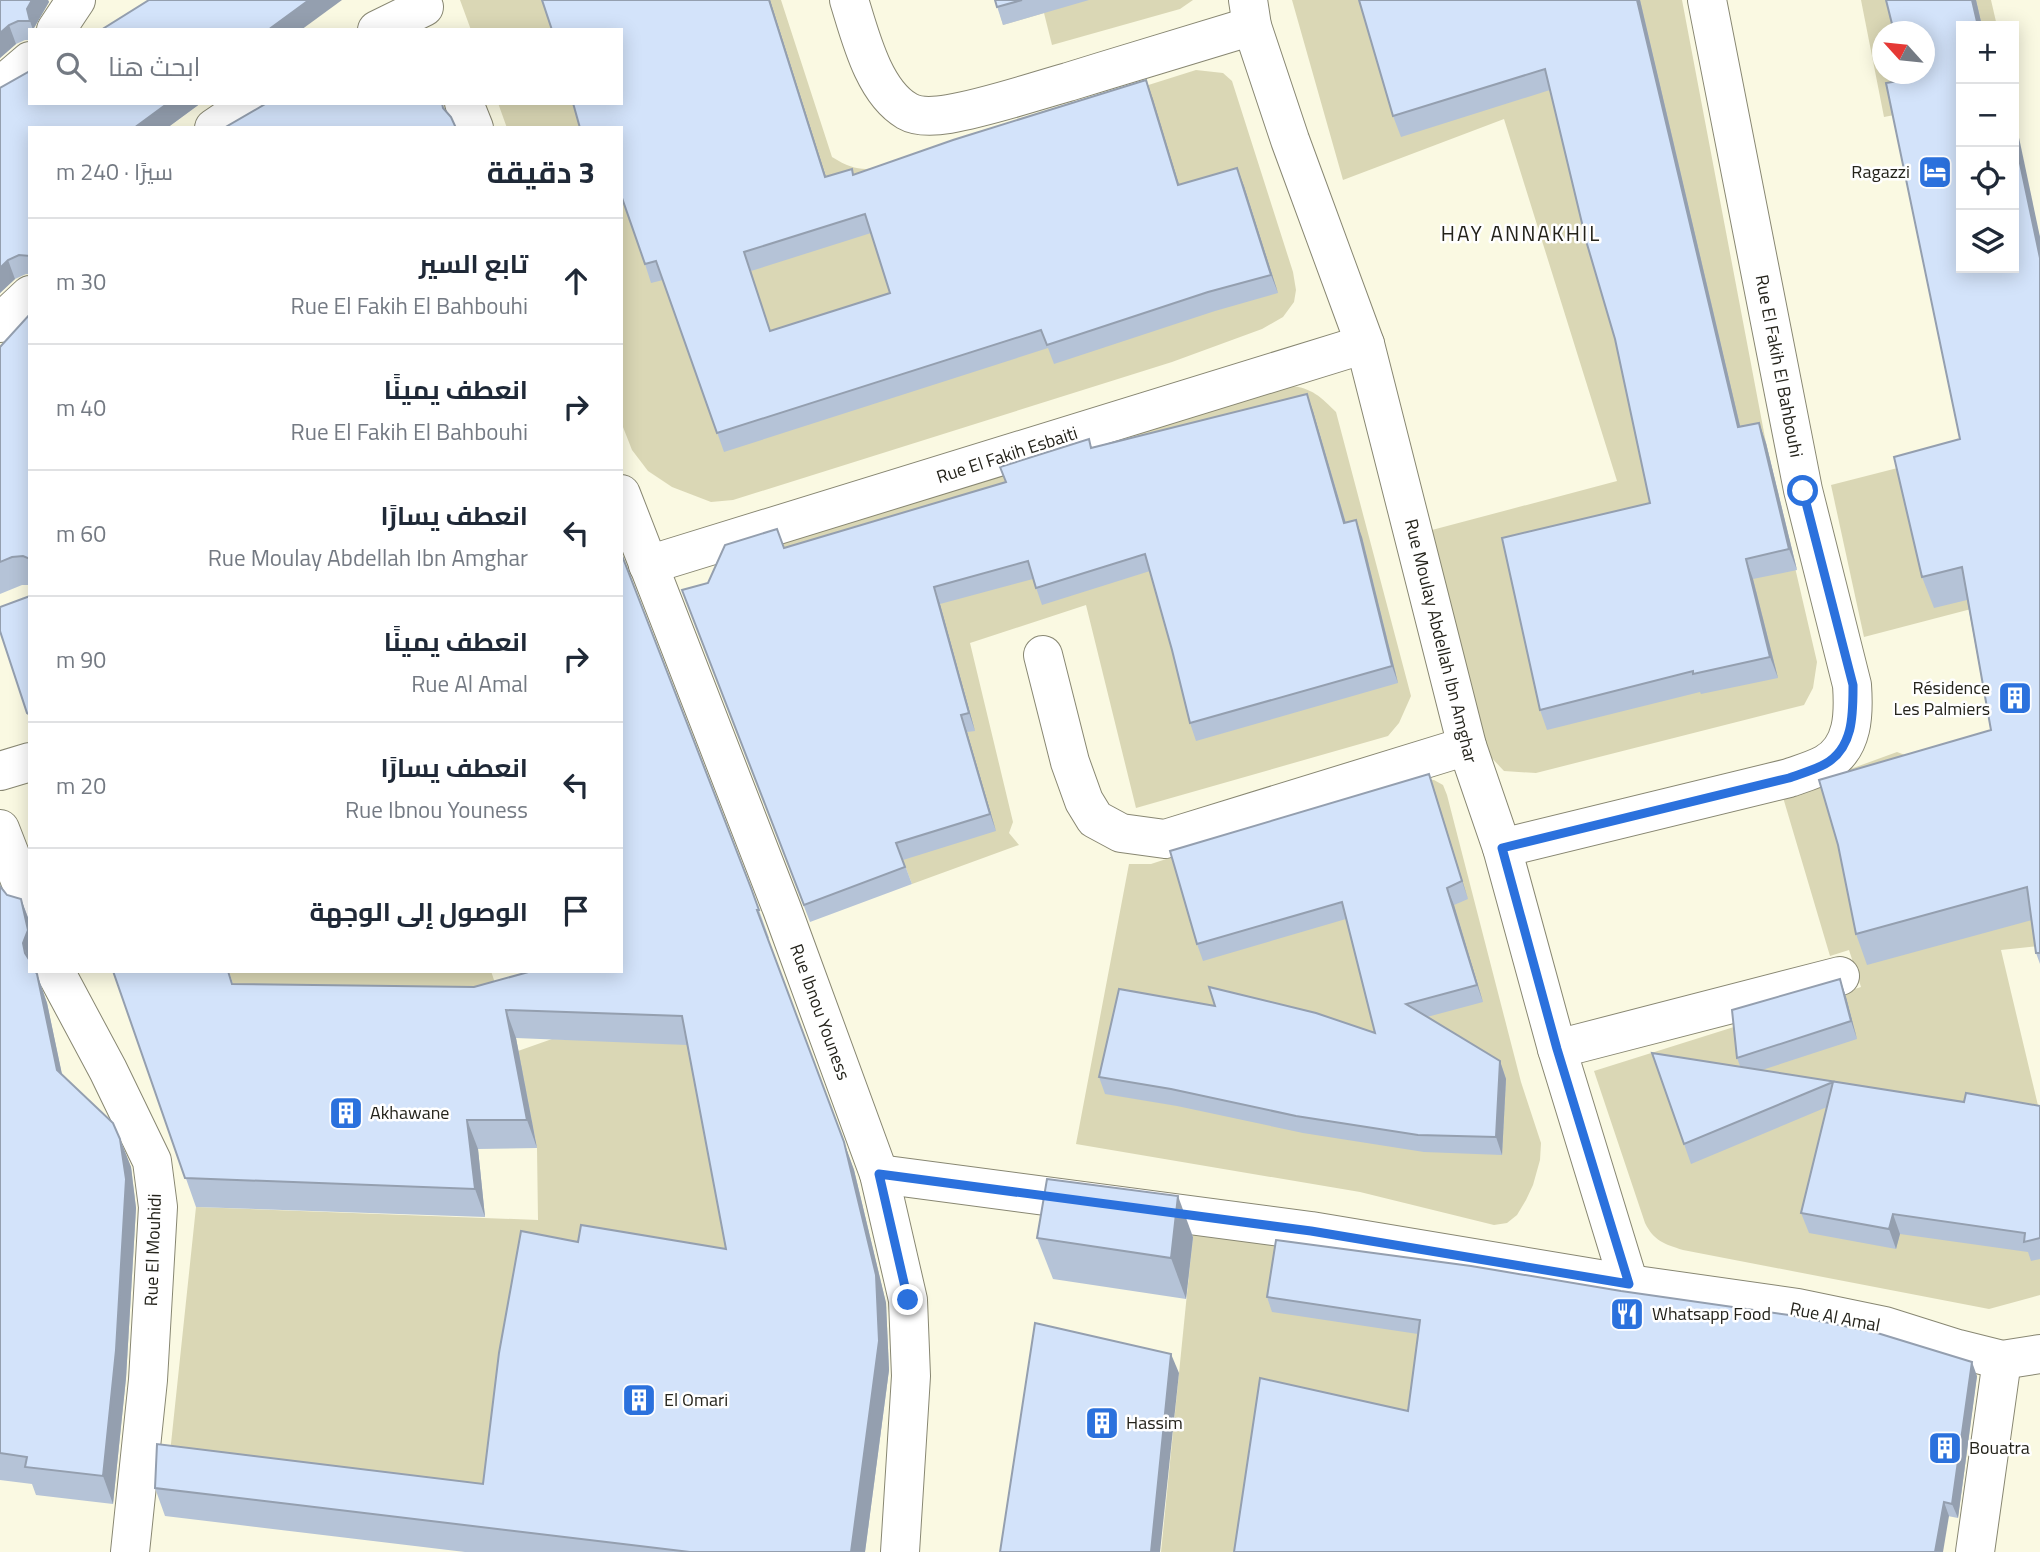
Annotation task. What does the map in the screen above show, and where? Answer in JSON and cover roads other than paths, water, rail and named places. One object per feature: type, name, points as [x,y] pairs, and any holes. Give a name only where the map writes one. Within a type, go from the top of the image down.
[{"type":"street","points":[[57,28],[76,0]]},
{"type":"street","points":[[849,0],[864,52],[878,77],[894,100],[909,112],[924,116],[949,114],[1008,100],[1250,13]]},
{"type":"street","name":"Rue El Fakih El Bahbouhi","points":[[1502,848],[1789,778],[1826,763],[1839,752],[1849,735],[1853,715],[1853,685],[1803,491],[1707,0]]},
{"type":"street","points":[[382,28],[426,12]]},
{"type":"street","name":"Rue Moulay Abdellah Ibn Amghar","points":[[1250,13],[1290,140],[1365,344],[1467,746],[1502,848],[1557,1049],[1629,1284]]},
{"type":"street","points":[[0,87],[28,63]]},
{"type":"street","points":[[217,126],[248,105]]},
{"type":"street","points":[[465,105],[473,126]]},
{"type":"street","points":[[0,323],[28,297]]},
{"type":"street","name":"Rue El Fakih Esbaiti","points":[[648,565],[1365,344]]},
{"type":"street","name":"Rue Ibnou Youness","points":[[623,499],[782,909],[879,1174],[908,1300],[911,1376],[900,1552]]},
{"type":"street","points":[[1043,655],[1070,762],[1084,801],[1095,820],[1121,833],[1165,838],[1467,746]]},
{"type":"street","points":[[0,771],[28,763]]},
{"type":"street","points":[[0,829],[28,901]]},
{"type":"street","name":"Rue El Mouhidi","points":[[56,973],[108,1070],[152,1161],[158,1207],[148,1380],[130,1552]]},
{"type":"street","points":[[1557,1049],[1840,975]]},
{"type":"street","name":"Rue Al Amal","points":[[879,1174],[1311,1231],[1629,1284],[1798,1308],[1885,1326],[2002,1360],[2040,1354]]},
{"type":"street","points":[[1975,1552],[2002,1360]]},
{"type":"place","name":"Ragazzi","points":[[1935,172]]},
{"type":"place","name":"Résidence Les Palmiers","points":[[2015,698]]},
{"type":"place","name":"Akhawane","points":[[346,1113]]},
{"type":"place","name":"Whatsapp Food","points":[[1627,1314]]},
{"type":"place","name":"El Omari","points":[[639,1400]]},
{"type":"place","name":"Hassim","points":[[1102,1423]]},
{"type":"place","name":"Bouatra","points":[[1945,1448]]},
{"type":"district","name":"HAY ANNAKHIL","points":[[1521,234]]}]
